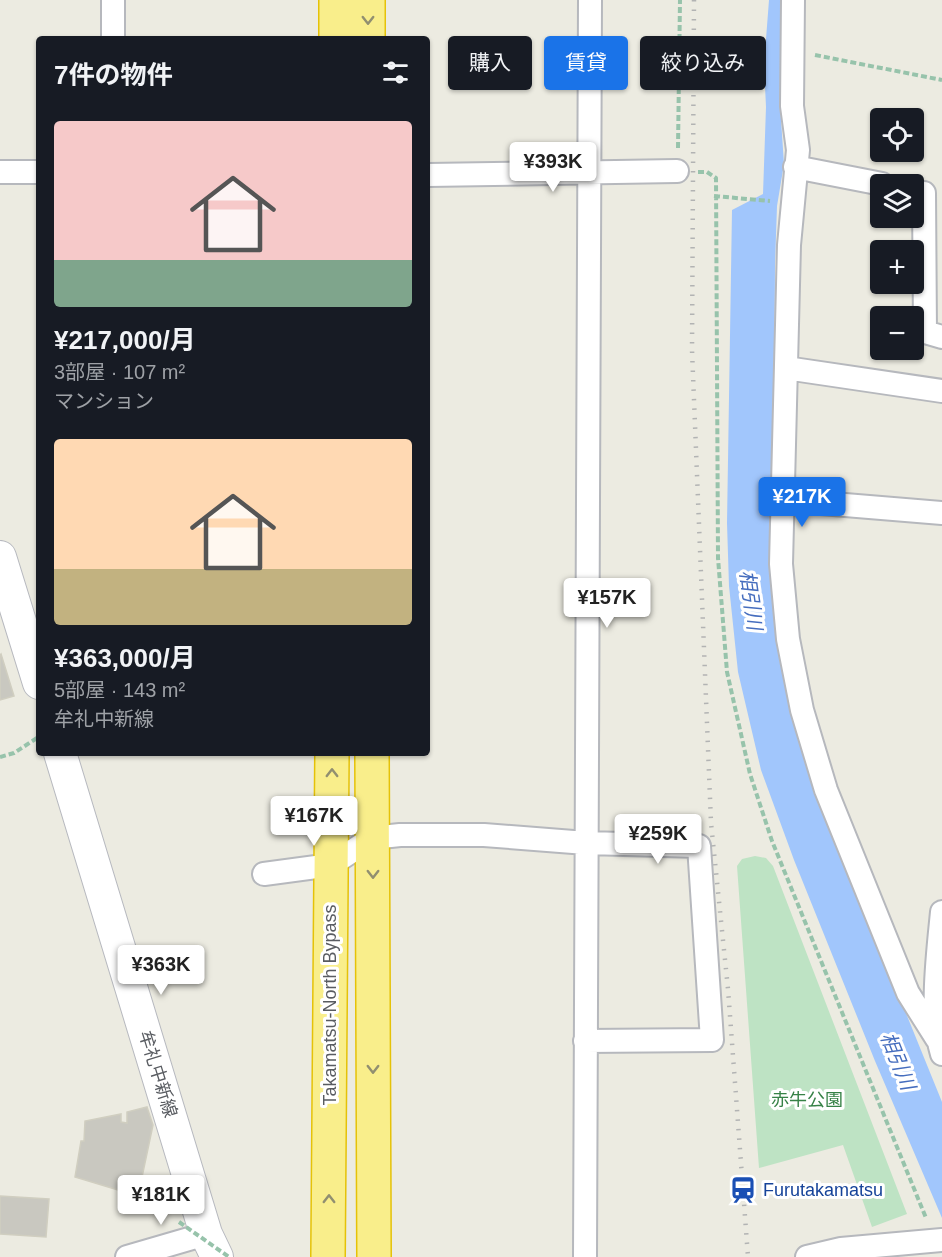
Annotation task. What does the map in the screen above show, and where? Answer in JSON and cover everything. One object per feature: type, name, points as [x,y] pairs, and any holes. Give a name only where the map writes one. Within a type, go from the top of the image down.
[{"type":"highway","points":[[336,0],[336,36]]},
{"type":"highway","points":[[368,0],[368,36]]},
{"type":"highway","name":"Takamatsu-North Bypass","points":[[328,1257],[332,756]]},
{"type":"highway","points":[[372,756],[374,1257]]},
{"type":"main road","points":[[0,557],[36,673]]},
{"type":"main road","name":"牟礼中新線","points":[[52,756],[201,1238]]},
{"type":"street","points":[[113,0],[113,36]]},
{"type":"street","points":[[585,1257],[590,0]]},
{"type":"street","points":[[793,0],[792,106],[798,150],[789,244],[781,564],[788,639],[802,710],[826,790],[908,993],[940,1046]]},
{"type":"street","points":[[795,167],[870,182]]},
{"type":"street","points":[[430,175],[677,171]]},
{"type":"street","points":[[0,172],[36,172]]},
{"type":"street","points":[[927,194],[925,332],[942,337]]},
{"type":"street","points":[[786,368],[942,391]]},
{"type":"street","points":[[821,502],[942,513]]},
{"type":"street","points":[[264,874],[331,865],[372,838],[400,834],[484,835],[586,843],[699,846],[712,1040],[585,1041]]},
{"type":"street","points":[[940,1046],[938,955],[942,912]]},
{"type":"street","points":[[127,1257],[201,1238]]},
{"type":"street","points":[[807,1257],[841,1249],[941,1243]]},
{"type":"path","points":[[791,50],[942,80]]},
{"type":"path","points":[[714,196],[776,201]]},
{"type":"path","points":[[0,757],[36,748]]},
{"type":"path","points":[[201,1238],[229,1257]]},
{"type":"green space","name":"赤牛公園","points":[[755,856],[766,858],[773,866],[907,1214],[872,1227],[843,1145],[759,1168],[737,866],[742,859]]},
{"type":"water","name":"相引川","points":[[769,0],[783,0],[780,105],[784,164],[777,206],[775,265],[773,564],[869,922],[942,1102],[942,1218],[875,1061],[794,860],[761,770],[738,672],[729,586],[727,523],[732,210],[763,194]]},
{"type":"building","points":[[0,655],[14,696],[0,700]]},
{"type":"building","points":[[147,1107],[153,1125],[138,1196],[75,1177],[81,1141],[84,1141],[85,1121],[121,1114],[121,1122],[127,1123],[127,1112]]},
{"type":"building","points":[[0,1196],[49,1199],[46,1237],[0,1234]]},
{"type":"railway","points":[[694,0],[692,350],[711,823],[728,989],[748,1257]]},
{"type":"place","name":"Furutakamatsu","points":[[743,1190]]}]
